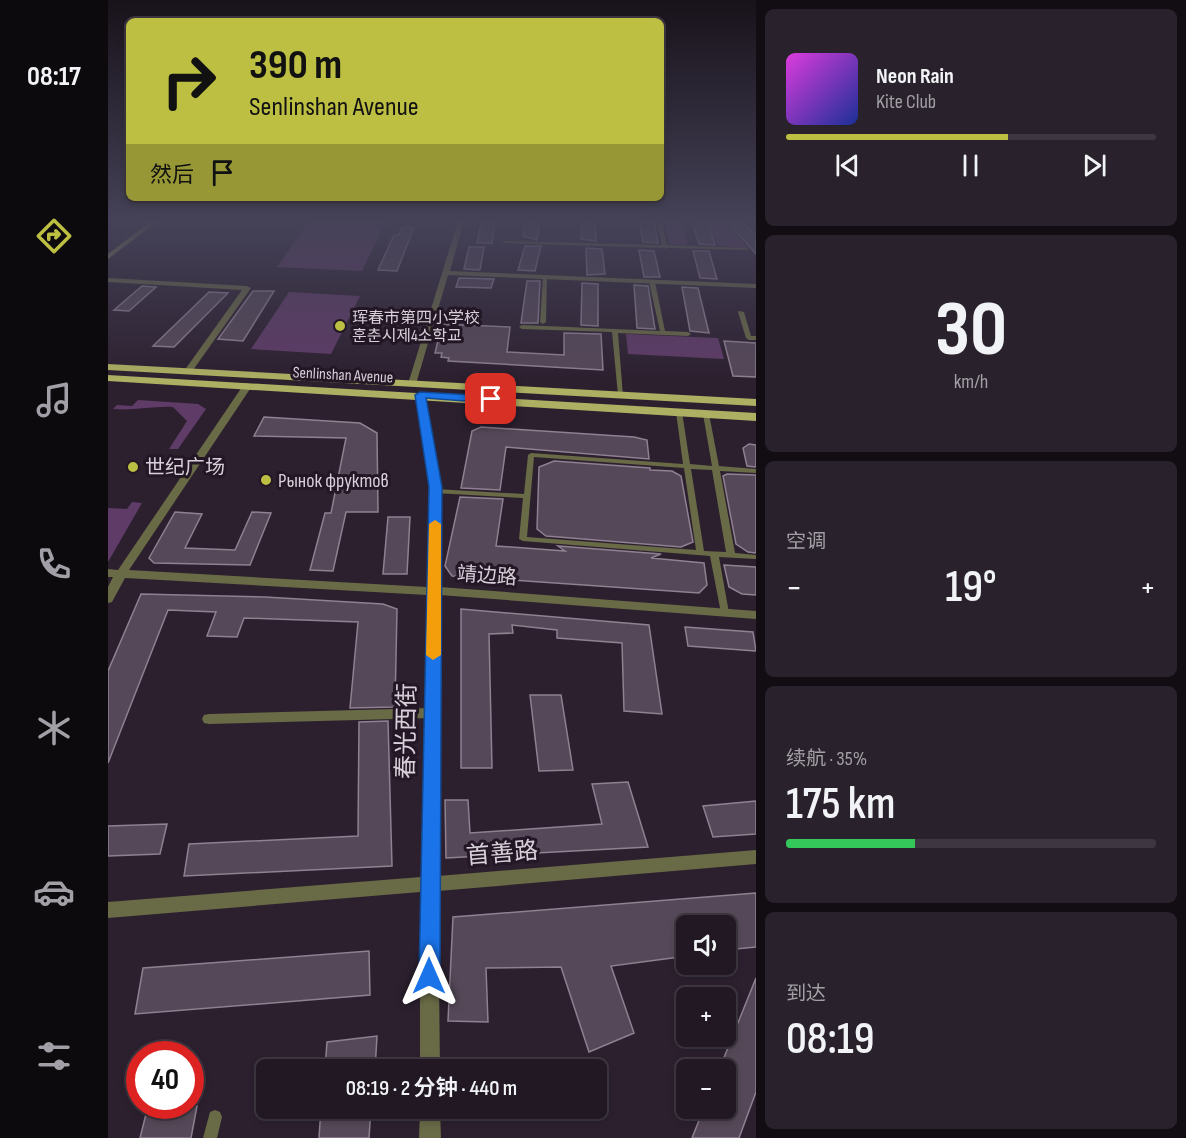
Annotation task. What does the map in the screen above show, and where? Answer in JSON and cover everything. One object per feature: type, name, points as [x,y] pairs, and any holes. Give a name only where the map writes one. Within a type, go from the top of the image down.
[{"type":"main road","name":"Senlinshan Avenue","points":[[108,367],[188,371],[756,417]]},
{"type":"main road","name":"Senlinshan Avenue","points":[[108,378],[247,386],[621,395],[756,403]]},
{"type":"street","points":[[416,389],[444,274]]},
{"type":"street","points":[[472,274],[756,286]]},
{"type":"street","points":[[108,280],[247,288],[188,371]]},
{"type":"street","points":[[108,599],[114,573],[247,386]]},
{"type":"street","name":"春光西街","points":[[416,389],[435,491],[429,883],[430,1059]]},
{"type":"street","name":"靖边路","points":[[114,573],[434,591],[756,615]]},
{"type":"street","points":[[209,719],[432,712]]},
{"type":"street","name":"首善路","points":[[108,910],[756,857]]},
{"type":"street","points":[[430,1119],[430,1138]]},
{"type":"lane","points":[[543,322],[545,277]]},
{"type":"lane","points":[[652,282],[663,333]]},
{"type":"lane","points":[[741,312],[749,338],[756,338]]},
{"type":"lane","points":[[522,327],[688,334]]},
{"type":"lane","points":[[615,331],[621,395]]},
{"type":"lane","points":[[679,412],[700,553]]},
{"type":"lane","points":[[706,414],[731,555]]},
{"type":"lane","points":[[756,471],[531,455],[523,539],[756,557]]},
{"type":"lane","points":[[435,491],[527,496]]},
{"type":"lane","points":[[714,554],[724,613]]},
{"type":"lane","points":[[210,1138],[215,1117]]},
{"type":"shaded area","points":[[289,292],[360,296],[331,354],[251,349]]},
{"type":"shaded area","points":[[626,334],[718,338],[724,359],[628,354]]},
{"type":"shaded area","points":[[138,400],[198,404],[206,409],[178,449],[169,449],[187,421],[173,407],[113,409],[117,405],[132,406]]},
{"type":"shaded area","points":[[132,502],[142,503],[108,562],[108,508],[127,509]]},
{"type":"building","points":[[643,274],[659,274],[660,277],[644,277]]},
{"type":"building","points":[[699,274],[716,274],[717,279],[700,278]]},
{"type":"building","points":[[459,278],[494,279],[491,288],[456,287]]},
{"type":"building","points":[[527,281],[540,281],[538,323],[521,323]]},
{"type":"building","points":[[582,283],[598,284],[598,326],[581,325]]},
{"type":"building","points":[[634,285],[648,286],[655,329],[637,328]]},
{"type":"building","points":[[142,286],[156,287],[129,311],[114,310]]},
{"type":"building","points":[[682,287],[698,288],[709,333],[690,331]]},
{"type":"building","points":[[253,291],[274,291],[243,341],[218,339]]},
{"type":"building","points":[[209,292],[228,293],[174,347],[153,346]]},
{"type":"building","points":[[442,324],[510,327],[507,352],[564,355],[564,333],[601,334],[603,370],[448,361],[449,358],[441,357],[442,353],[435,353]]},
{"type":"building","points":[[724,341],[756,343],[756,377],[733,376]]},
{"type":"building","points":[[264,417],[360,423],[377,433],[378,512],[346,512],[333,571],[310,570],[325,513],[331,513],[346,438],[254,436]]},
{"type":"building","points":[[481,427],[634,437],[647,440],[649,459],[506,447],[500,490],[461,488],[472,431]]},
{"type":"building","points":[[749,444],[756,445],[756,467],[747,466],[743,448]]},
{"type":"building","points":[[554,461],[650,468],[650,470],[672,471],[681,476],[693,542],[681,547],[546,536],[537,529],[539,467]]},
{"type":"building","points":[[727,474],[756,475],[756,553],[748,552],[736,544],[723,476]]},
{"type":"building","points":[[460,497],[503,499],[496,546],[565,551],[558,546],[661,554],[651,558],[704,563],[707,585],[699,593],[452,576],[445,566]]},
{"type":"building","points":[[175,512],[202,514],[185,548],[235,550],[252,512],[271,513],[250,565],[154,563],[149,558]]},
{"type":"building","points":[[388,517],[410,517],[407,574],[383,574]]},
{"type":"building","points":[[724,565],[756,567],[756,595],[742,594],[729,587]]},
{"type":"building","points":[[141,594],[265,597],[383,604],[397,609],[395,707],[350,708],[358,622],[244,618],[237,637],[207,636],[216,612],[168,610],[108,763],[108,671]]},
{"type":"building","points":[[461,609],[649,625],[662,714],[624,711],[622,643],[557,638],[557,630],[512,625],[513,633],[489,634],[492,768],[461,768]]},
{"type":"building","points":[[685,627],[753,632],[756,651],[688,646]]},
{"type":"building","points":[[530,695],[561,695],[573,770],[539,771]]},
{"type":"building","points":[[388,721],[392,866],[184,876],[189,844],[358,836],[359,722]]},
{"type":"building","points":[[628,782],[648,847],[446,858],[445,800],[468,800],[470,833],[602,824],[592,784]]},
{"type":"building","points":[[756,801],[756,834],[713,837],[703,806]]},
{"type":"building","points":[[167,824],[160,854],[108,856],[108,826]]},
{"type":"building","points":[[756,893],[756,947],[736,949],[736,915],[676,915],[676,957],[611,966],[634,1033],[589,1052],[561,967],[486,968],[488,1022],[448,1021],[453,917]]},
{"type":"building","points":[[369,951],[370,995],[135,1014],[143,968]]},
{"type":"building","points":[[756,978],[756,1092],[739,1138],[692,1138],[700,1119],[736,1119],[736,1059],[723,1059],[728,1047],[736,1047],[736,1028]]},
{"type":"building","points":[[377,1036],[376,1059],[326,1059],[327,1042]]},
{"type":"building","points":[[145,1119],[195,1119],[191,1138],[140,1138]]},
{"type":"building","points":[[320,1119],[370,1119],[369,1138],[319,1138]]},
{"type":"slow traffic","points":[[433,655],[435,524]]},
{"type":"place","name":"珲春市第四小学校 훈춘시제4소학교","points":[[340,326]]},
{"type":"place","name":"世纪广场","points":[[133,467]]},
{"type":"place","name":"Рынок фруктов","points":[[266,480]]},
{"type":"route","points":[[429,976],[435,487],[420,395],[491,399]]}]
